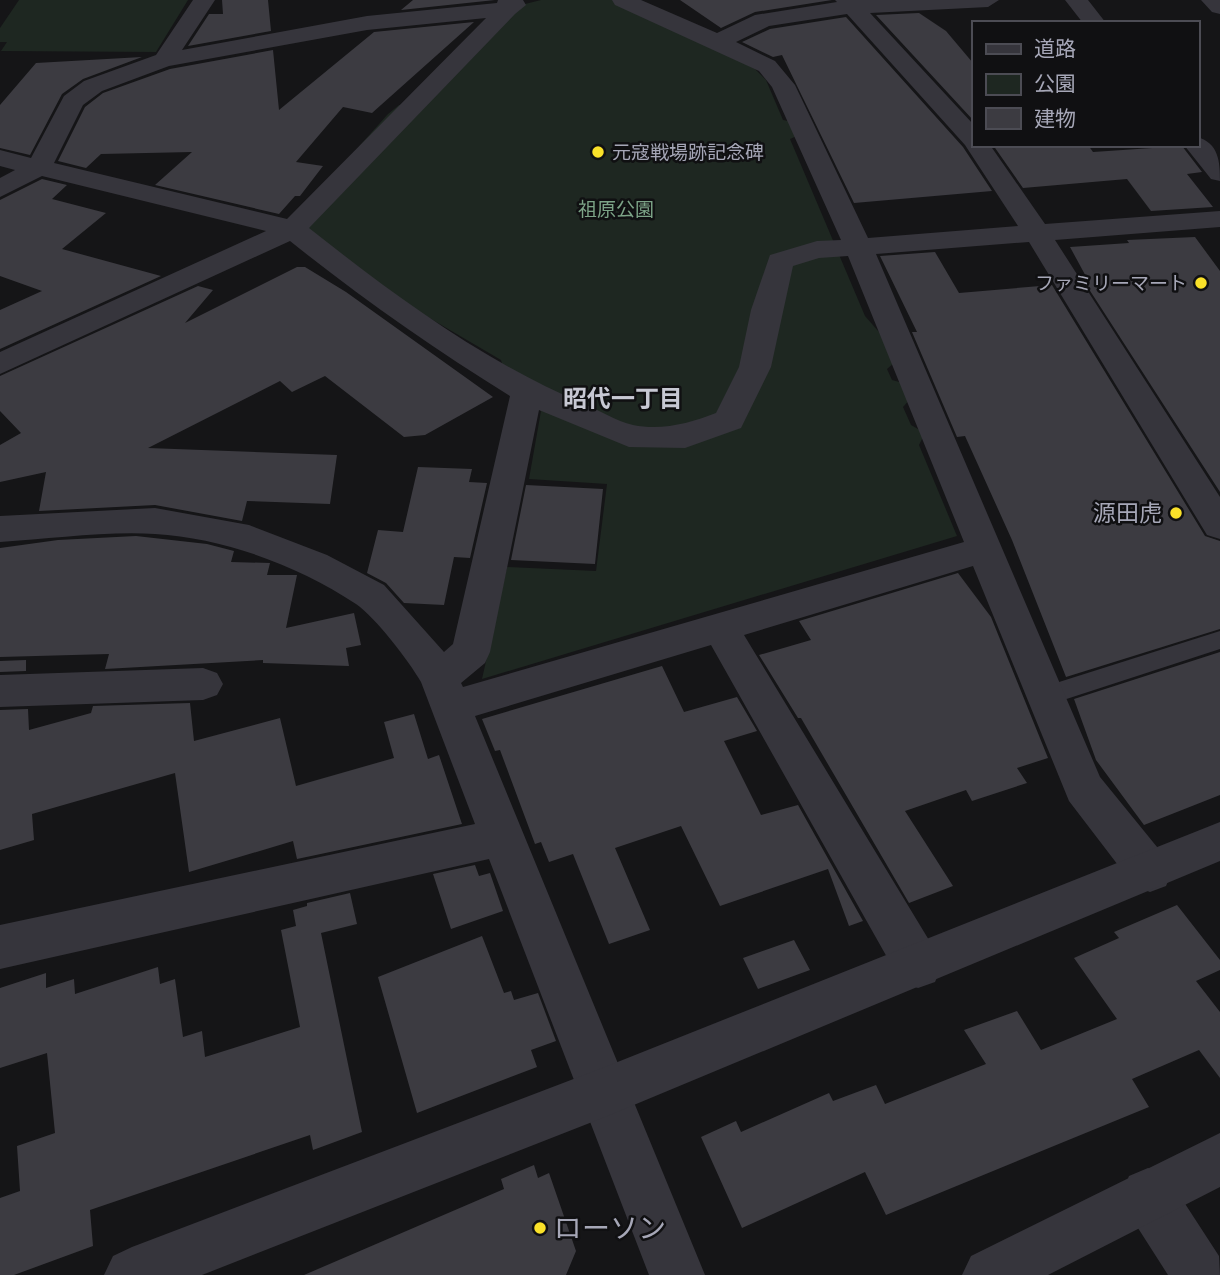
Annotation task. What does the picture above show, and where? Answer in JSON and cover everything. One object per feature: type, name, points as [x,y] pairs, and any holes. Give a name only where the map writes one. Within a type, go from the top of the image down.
[{"type":"street","points":[[164,60],[204,0]]},
{"type":"street","points":[[622,0],[767,66],[783,85],[859,248],[1084,788],[1150,872]]},
{"type":"street","points":[[717,42],[763,20],[848,4],[988,0]]},
{"type":"street","points":[[1076,0],[1093,21]]},
{"type":"street","points":[[1212,0],[1220,7]]},
{"type":"street","points":[[0,189],[39,167],[73,101],[93,86],[164,60],[367,23],[513,3]]},
{"type":"street","points":[[0,364],[293,229],[513,3]]},
{"type":"street","points":[[848,4],[972,138]]},
{"type":"street","points":[[978,147],[1037,233],[1220,526]]},
{"type":"street","points":[[1199,147],[1220,173]]},
{"type":"street","points":[[0,158],[293,229],[411,319],[527,392],[629,436],[685,437],[729,420],[755,367],[766,310],[780,261],[817,250],[1220,219]]},
{"type":"street","points":[[445,693],[471,652],[527,392]]},
{"type":"street","points":[[0,529],[155,521],[236,534],[314,565],[371,596],[424,653],[445,693],[677,1275]]},
{"type":"street","points":[[445,693],[721,629],[983,550]]},
{"type":"street","points":[[721,629],[918,966]]},
{"type":"street","points":[[0,691],[203,684]]},
{"type":"street","points":[[0,947],[502,836]]},
{"type":"street","points":[[132,1275],[605,1092],[1150,872],[1220,841]]},
{"type":"street","points":[[990,1275],[1220,1158]]},
{"type":"street","points":[[1147,1195],[1200,1275]]},
{"type":"lane","points":[[1045,696],[1220,640]]},
{"type":"green space","points":[[19,0],[188,0],[156,52],[1,51],[7,42],[0,42],[0,28]]},
{"type":"green space","name":"祖原公園","points":[[541,0],[627,0],[755,69],[766,80],[783,120],[793,122],[799,135],[790,139],[865,316],[879,332],[894,363],[887,369],[892,380],[903,383],[912,397],[903,407],[911,425],[925,433],[919,445],[957,536],[482,679],[507,567],[596,571],[607,484],[529,479],[541,411],[511,394],[501,360],[305,245],[305,207],[388,114],[399,105],[424,102],[521,5]]},
{"type":"building","points":[[222,0],[268,0],[271,31],[188,46],[209,14],[223,14]]},
{"type":"building","points":[[413,0],[495,0],[401,10]]},
{"type":"building","points":[[680,0],[832,0],[755,12],[721,28]]},
{"type":"building","points":[[919,13],[946,31],[972,62],[972,119],[876,15]]},
{"type":"building","points":[[846,17],[963,147],[992,191],[854,203],[782,55],[773,57],[742,42],[770,29]]},
{"type":"building","points":[[474,22],[372,113],[343,107],[296,162],[323,166],[300,196],[295,196],[279,214],[155,185],[192,152],[101,154],[86,168],[58,161],[85,107],[103,93],[170,69],[273,50],[279,110],[374,32]]},
{"type":"building","points":[[142,57],[83,79],[62,94],[30,155],[0,148],[0,105],[36,63]]},
{"type":"building","points":[[994,147],[1089,147],[1093,152],[1183,147],[1202,172],[1187,174],[1213,207],[1151,211],[1127,179],[1023,188]]},
{"type":"building","points":[[42,179],[67,185],[52,199],[106,213],[62,249],[161,276],[0,349],[0,310],[42,291],[0,276],[0,200]]},
{"type":"building","points":[[1195,237],[1220,271],[1220,492],[1085,283],[1089,282],[1070,247],[1129,243],[1127,240]]},
{"type":"building","points":[[935,252],[959,293],[1052,285],[1205,536],[1220,541],[1220,629],[1066,677],[1012,540],[965,436],[957,437],[912,332],[917,332],[880,256]]},
{"type":"building","points":[[297,267],[305,267],[346,292],[493,397],[425,435],[404,437],[325,376],[292,392],[280,381],[148,448],[337,455],[330,504],[247,501],[242,521],[155,505],[39,511],[46,472],[0,482],[0,445],[21,433],[0,411],[0,376],[198,286],[213,290],[185,323]]},
{"type":"building","points":[[418,467],[472,469],[469,482],[487,483],[470,558],[454,557],[444,605],[404,603],[386,583],[367,573],[378,530],[403,532]]},
{"type":"building","points":[[526,485],[603,489],[595,564],[511,560]]},
{"type":"building","points":[[136,536],[207,544],[234,551],[231,562],[270,563],[267,575],[297,575],[286,628],[354,613],[361,645],[346,648],[349,666],[263,663],[263,660],[105,669],[109,654],[0,657],[0,548],[58,540]]},
{"type":"building","points":[[958,573],[991,617],[1048,758],[1017,768],[1027,783],[972,801],[966,790],[905,811],[953,886],[909,903],[801,718],[798,718],[759,655],[811,640],[799,621]]},
{"type":"building","points":[[1220,652],[1220,795],[1144,825],[1096,760],[1074,699]]},
{"type":"building","points":[[26,660],[26,671],[0,672],[0,661]]},
{"type":"building","points":[[662,666],[684,712],[737,697],[757,731],[724,741],[761,815],[798,805],[863,921],[849,926],[828,869],[720,906],[681,826],[615,848],[650,930],[609,944],[573,854],[549,862],[541,842],[535,844],[500,750],[495,751],[482,719]]},
{"type":"building","points":[[190,703],[194,741],[280,718],[296,786],[394,758],[384,722],[414,714],[428,759],[439,755],[462,824],[297,859],[293,841],[189,872],[175,773],[32,814],[34,840],[0,850],[0,710],[28,709],[29,730],[91,713],[93,706]]},
{"type":"building","points":[[475,865],[479,876],[490,873],[503,911],[451,929],[433,874]]},
{"type":"building","points":[[350,893],[357,924],[321,933],[362,1132],[313,1150],[310,1135],[90,1210],[93,1246],[14,1275],[0,1275],[0,1198],[20,1191],[17,1146],[55,1133],[47,1053],[0,1068],[0,988],[46,973],[46,988],[74,979],[75,994],[158,967],[160,984],[175,979],[183,1037],[202,1031],[205,1057],[300,1027],[281,930],[296,926],[293,910],[307,906],[307,903]]},
{"type":"building","points":[[1177,905],[1220,960],[1220,970],[1196,981],[1220,1012],[1220,1078],[1199,1050],[1132,1079],[1149,1107],[886,1215],[865,1172],[742,1228],[701,1137],[736,1121],[741,1132],[829,1093],[833,1101],[876,1085],[885,1104],[986,1064],[964,1030],[1017,1011],[1041,1050],[1117,1019],[1074,958],[1119,938],[1114,932]]},
{"type":"building","points":[[482,936],[504,993],[511,991],[514,1000],[538,993],[556,1041],[531,1050],[537,1067],[417,1113],[378,977]]},
{"type":"building","points":[[794,940],[810,970],[758,989],[743,958]]},
{"type":"building","points":[[534,1165],[538,1178],[549,1173],[576,1251],[566,1275],[304,1275],[504,1189],[501,1179]]},
{"type":"place","name":"元寇戦場跡記念碑","points":[[598,152]]},
{"type":"place","name":"ファミリーマート","points":[[1201,283]]},
{"type":"place","name":"源田虎","points":[[1176,513]]},
{"type":"place","name":"ローソン","points":[[540,1228]]},
{"type":"district","name":"昭代一丁目","points":[[623,399]]}]
